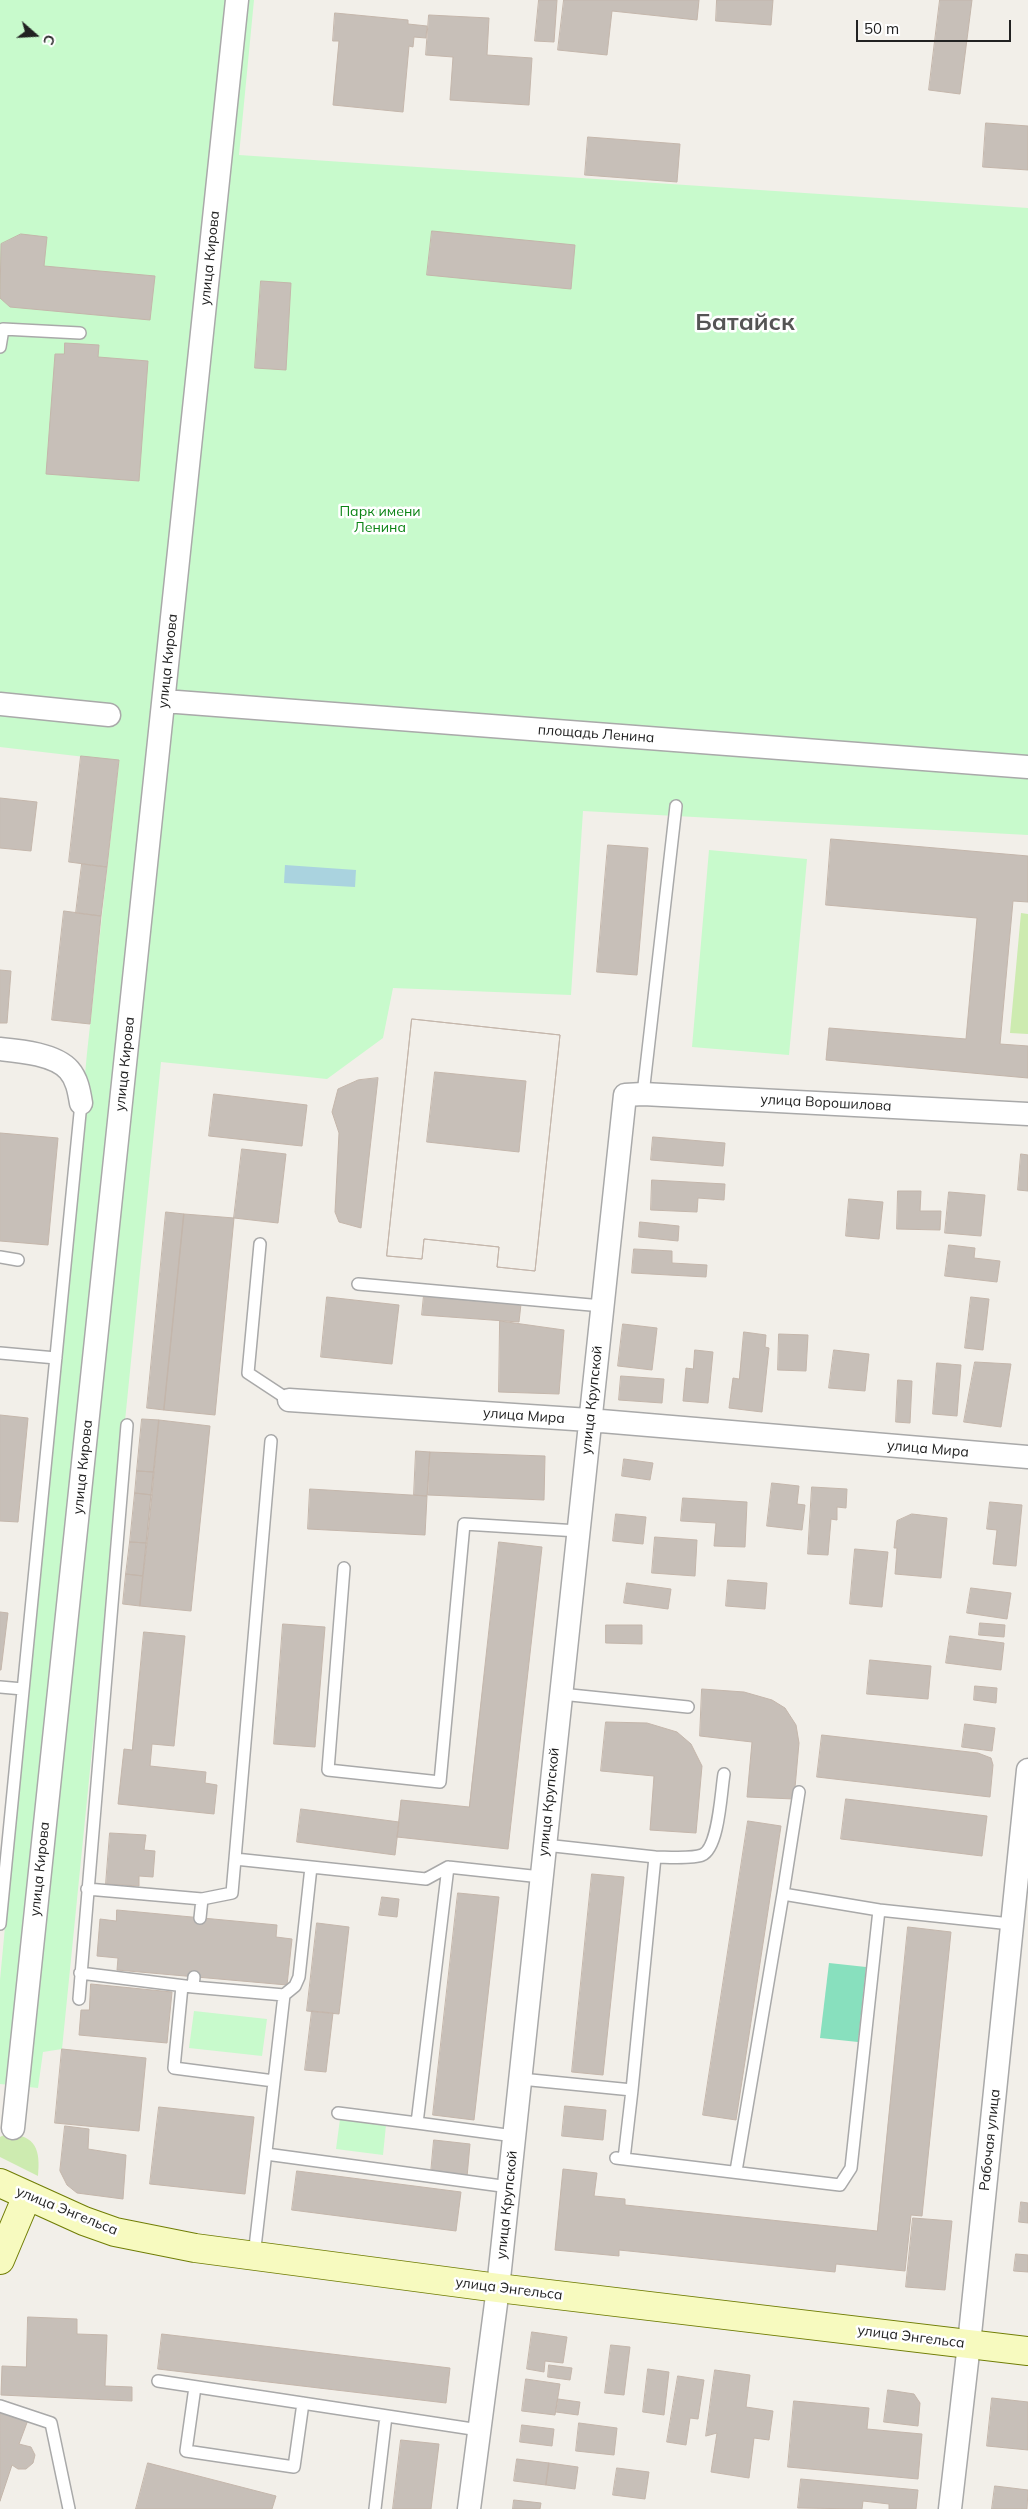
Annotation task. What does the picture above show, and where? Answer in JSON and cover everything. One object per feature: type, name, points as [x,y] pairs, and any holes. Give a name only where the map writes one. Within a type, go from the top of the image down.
[{"type":"main road","name":"улица Энгельса","points":[[8,2191],[115,2232],[146,2239],[254,2256],[498,2288],[1028,2351]]},
{"type":"main road","points":[[0,2260],[8,2191]]},
{"type":"street","name":"улица Кирова","points":[[12,2128],[237,0]]},
{"type":"street","name":"площадь Ленина","points":[[164,702],[1028,767]]},
{"type":"street","points":[[0,704],[109,715]]},
{"type":"street","points":[[0,1049],[39,1054],[68,1069],[76,1082],[81,1103]]},
{"type":"street","name":"улица Ворошилова","points":[[634,1094],[1028,1114]]},
{"type":"street","name":"улица Крупской","points":[[469,2509],[498,2288],[602,1306],[634,1094]]},
{"type":"street","name":"улица Мира","points":[[289,1400],[590,1420],[1028,1457]]},
{"type":"street","name":"Рабочая улица","points":[[950,2509],[969,2344],[1028,1770]]},
{"type":"lane","points":[[0,347],[3,329],[80,333]]},
{"type":"lane","points":[[634,1094],[676,806]]},
{"type":"lane","points":[[0,1924],[81,1103]]},
{"type":"lane","name":"улица Мира","points":[[260,1244],[248,1373],[289,1400]]},
{"type":"lane","points":[[0,1257],[18,1260]]},
{"type":"lane","points":[[358,1284],[602,1306]]},
{"type":"lane","points":[[0,1353],[56,1358]]},
{"type":"lane","points":[[79,1999],[127,1425]]},
{"type":"lane","points":[[87,1889],[202,1899],[232,1893],[270,1441]]},
{"type":"lane","points":[[344,1568],[328,1770],[440,1782],[464,1524],[578,1531]]},
{"type":"lane","points":[[0,1687],[23,1689]]},
{"type":"lane","points":[[561,1694],[688,1707]]},
{"type":"lane","points":[[545,1845],[656,1857],[702,1856],[710,1849],[715,1833],[724,1774]]},
{"type":"lane","points":[[736,2171],[799,1792]]},
{"type":"lane","points":[[656,1857],[632,2090],[620,2159],[736,2171],[840,2185],[851,2168],[879,1910]]},
{"type":"lane","points":[[235,1858],[426,1879],[448,1868],[541,1877]]},
{"type":"lane","points":[[254,2256],[284,1995],[295,1986],[299,1977],[310,1867]]},
{"type":"lane","points":[[417,2123],[448,1868]]},
{"type":"lane","points":[[783,1894],[879,1910],[1011,1924]]},
{"type":"lane","points":[[200,1918],[202,1899]]},
{"type":"lane","points":[[80,1973],[190,1983],[284,1995]]},
{"type":"lane","points":[[190,1983],[174,2068],[274,2081]]},
{"type":"lane","points":[[521,2079],[632,2090]]},
{"type":"lane","points":[[338,2113],[514,2136]]},
{"type":"lane","points":[[266,2154],[509,2187]]},
{"type":"lane","points":[[158,2381],[479,2430]]},
{"type":"lane","points":[[195,2387],[186,2451],[284,2466],[294,2467],[303,2403]]},
{"type":"lane","points":[[0,2406],[51,2423],[69,2509]]},
{"type":"lane","points":[[374,2509],[386,2416]]},
{"type":"green space","name":"Парк имени Ленина","points":[[0,0],[254,0],[239,155],[1028,208],[1028,835],[583,811],[571,995],[393,988],[383,1038],[327,1079],[161,1062],[62,2049],[43,2052],[38,2088],[0,2084],[0,1980],[87,1053],[119,761],[0,747]]},
{"type":"green space","points":[[709,850],[807,859],[789,1055],[692,1047]]},
{"type":"green space","points":[[1021,913],[1028,914],[1028,1034],[1010,1033]]},
{"type":"green space","points":[[829,1963],[866,1967],[858,2042],[820,2038]]},
{"type":"green space","points":[[194,2011],[267,2019],[262,2056],[189,2048]]},
{"type":"green space","points":[[340,2119],[386,2125],[383,2155],[336,2149]]},
{"type":"green space","points":[[4,2135],[23,2137],[34,2145],[38,2158],[38,2176],[0,2157],[0,2137]]},
{"type":"water","points":[[285,865],[356,870],[355,887],[284,883]]},
{"type":"building","points":[[539,0],[557,0],[554,42],[535,41]]},
{"type":"building","points":[[564,0],[699,0],[697,20],[612,11],[607,55],[558,50]]},
{"type":"building","points":[[717,0],[773,0],[771,25],[716,21]]},
{"type":"building","points":[[940,0],[972,0],[960,94],[929,90]]},
{"type":"building","points":[[335,13],[408,20],[408,24],[427,26],[426,38],[414,37],[413,47],[409,46],[403,112],[333,105],[339,41],[333,41]]},
{"type":"building","points":[[429,15],[489,18],[487,55],[532,58],[529,105],[450,100],[453,57],[426,55]]},
{"type":"building","points":[[986,123],[1028,126],[1028,170],[983,167]]},
{"type":"building","points":[[588,137],[680,144],[677,182],[585,175]]},
{"type":"building","points":[[432,231],[575,245],[571,289],[427,275]]},
{"type":"building","points":[[21,234],[47,237],[44,266],[155,276],[150,320],[10,307],[0,298],[1,244]]},
{"type":"building","points":[[261,281],[291,283],[286,370],[255,368]]},
{"type":"building","points":[[65,343],[99,345],[98,357],[148,361],[139,481],[46,474],[55,354],[64,354]]},
{"type":"building","points":[[81,756],[119,760],[107,867],[69,862]]},
{"type":"building","points":[[0,798],[37,802],[31,851],[0,848]]},
{"type":"building","points":[[831,839],[1028,856],[1028,902],[1013,901],[1000,1044],[1028,1046],[1028,1078],[826,1060],[829,1028],[966,1039],[977,918],[826,905]]},
{"type":"building","points":[[608,845],[648,848],[637,975],[597,972]]},
{"type":"building","points":[[82,864],[107,867],[101,916],[76,913]]},
{"type":"building","points":[[64,911],[101,916],[90,1024],[52,1020]]},
{"type":"building","points":[[0,970],[11,971],[7,1023],[0,1023]]},
{"type":"building","points":[[412,1019],[560,1035],[535,1271],[497,1267],[499,1247],[424,1239],[422,1259],[387,1256]],"holes":[[[435,1072],[526,1081],[519,1152],[427,1142]]]},
{"type":"building","points":[[412,1019],[560,1035],[535,1271],[497,1267],[499,1247],[424,1239],[422,1259],[387,1256]]},
{"type":"building","points":[[378,1078],[361,1228],[339,1222],[335,1212],[339,1133],[332,1112],[338,1089],[358,1080]]},
{"type":"building","points":[[214,1094],[307,1105],[302,1146],[209,1136]]},
{"type":"building","points":[[0,1133],[58,1138],[48,1245],[0,1241]]},
{"type":"building","points":[[653,1137],[725,1143],[723,1166],[651,1160]]},
{"type":"building","points":[[242,1149],[286,1154],[278,1223],[234,1218]]},
{"type":"building","points":[[1021,1154],[1028,1155],[1028,1191],[1018,1190]]},
{"type":"building","points":[[652,1180],[725,1184],[724,1200],[698,1198],[697,1212],[651,1210]]},
{"type":"building","points":[[898,1191],[921,1191],[920,1211],[941,1211],[940,1230],[897,1229]]},
{"type":"building","points":[[949,1192],[985,1195],[981,1236],[945,1233]]},
{"type":"building","points":[[849,1199],[883,1202],[879,1239],[846,1236]]},
{"type":"building","points":[[166,1212],[184,1214],[164,1410],[147,1408]]},
{"type":"building","points":[[184,1214],[234,1218],[215,1415],[164,1410]]},
{"type":"building","points":[[640,1222],[679,1226],[678,1241],[639,1237]]},
{"type":"building","points":[[949,1245],[975,1248],[974,1258],[1000,1261],[997,1282],[945,1276]]},
{"type":"building","points":[[634,1249],[672,1251],[672,1263],[707,1265],[706,1277],[632,1273]]},
{"type":"building","points":[[424,1295],[521,1304],[519,1322],[422,1315]]},
{"type":"building","points":[[327,1297],[399,1305],[392,1364],[321,1357]]},
{"type":"building","points":[[971,1297],[989,1299],[983,1350],[965,1348]]},
{"type":"building","points":[[500,1321],[564,1330],[559,1394],[499,1392]]},
{"type":"building","points":[[623,1324],[657,1328],[652,1370],[618,1366]]},
{"type":"building","points":[[744,1332],[766,1335],[765,1347],[769,1348],[762,1412],[729,1408],[733,1378],[739,1379]]},
{"type":"building","points":[[779,1334],[808,1335],[806,1371],[778,1370]]},
{"type":"building","points":[[695,1350],[713,1352],[708,1403],[683,1401],[686,1368],[693,1369]]},
{"type":"building","points":[[834,1350],[869,1354],[865,1391],[829,1388]]},
{"type":"building","points":[[975,1362],[1011,1364],[1001,1427],[964,1422]]},
{"type":"building","points":[[937,1363],[961,1365],[957,1416],[933,1414]]},
{"type":"building","points":[[621,1376],[664,1379],[662,1403],[619,1400]]},
{"type":"building","points":[[898,1380],[912,1381],[910,1423],[896,1422]]},
{"type":"building","points":[[0,1415],[28,1418],[18,1522],[0,1521]]},
{"type":"building","points":[[142,1419],[159,1420],[154,1472],[137,1471]]},
{"type":"building","points":[[159,1420],[210,1426],[191,1611],[140,1606]]},
{"type":"building","points":[[416,1451],[430,1452],[427,1496],[414,1495]]},
{"type":"building","points":[[430,1452],[545,1456],[544,1500],[428,1495]]},
{"type":"building","points":[[624,1459],[653,1463],[650,1480],[622,1476]]},
{"type":"building","points":[[137,1471],[154,1472],[152,1495],[135,1493]]},
{"type":"building","points":[[772,1483],[799,1486],[797,1504],[805,1505],[802,1530],[767,1526]]},
{"type":"building","points":[[812,1487],[847,1489],[846,1508],[837,1507],[837,1520],[831,1519],[828,1555],[808,1554]]},
{"type":"building","points":[[310,1489],[427,1496],[425,1535],[308,1529]]},
{"type":"building","points":[[135,1493],[152,1495],[147,1543],[130,1542]]},
{"type":"building","points":[[683,1498],[747,1502],[745,1547],[714,1546],[716,1523],[681,1521]]},
{"type":"building","points":[[990,1502],[1022,1505],[1016,1566],[993,1564],[997,1530],[987,1529]]},
{"type":"building","points":[[616,1514],[646,1517],[643,1544],[613,1541]]},
{"type":"building","points":[[912,1514],[947,1518],[941,1578],[895,1574],[897,1548],[894,1548],[897,1521]]},
{"type":"building","points":[[655,1537],[697,1540],[695,1576],[652,1573]]},
{"type":"building","points":[[130,1542],[147,1543],[143,1576],[126,1574]]},
{"type":"building","points":[[499,1542],[542,1547],[508,1849],[397,1837],[401,1800],[469,1807]]},
{"type":"building","points":[[855,1549],[888,1552],[882,1607],[850,1604]]},
{"type":"building","points":[[126,1574],[143,1576],[140,1606],[123,1604]]},
{"type":"building","points":[[728,1580],[767,1583],[765,1609],[726,1606]]},
{"type":"building","points":[[627,1583],[671,1589],[668,1609],[624,1603]]},
{"type":"building","points":[[971,1588],[1011,1593],[1007,1619],[967,1613]]},
{"type":"building","points":[[0,1612],[8,1613],[1,1670],[0,1670]]},
{"type":"building","points":[[980,1623],[1005,1625],[1004,1637],[979,1635]]},
{"type":"building","points":[[283,1624],[325,1627],[315,1747],[274,1744]]},
{"type":"building","points":[[606,1625],[642,1625],[642,1644],[606,1643]]},
{"type":"building","points":[[144,1632],[185,1636],[174,1746],[152,1744],[150,1766],[206,1772],[205,1783],[217,1785],[214,1814],[118,1804],[124,1749],[132,1750]]},
{"type":"building","points":[[950,1636],[1004,1643],[1001,1670],[946,1663]]},
{"type":"building","points":[[870,1660],[931,1666],[928,1699],[867,1694]]},
{"type":"building","points":[[975,1686],[997,1688],[996,1703],[974,1700]]},
{"type":"building","points":[[702,1689],[744,1692],[772,1700],[785,1708],[796,1725],[799,1743],[794,1799],[747,1797],[752,1742],[700,1736]]},
{"type":"building","points":[[606,1722],[647,1723],[677,1732],[691,1744],[702,1766],[696,1833],[650,1830],[654,1776],[601,1771]]},
{"type":"building","points":[[965,1724],[995,1728],[992,1751],[962,1747]]},
{"type":"building","points":[[822,1735],[978,1753],[991,1758],[993,1765],[990,1797],[817,1777]]},
{"type":"building","points":[[846,1799],[987,1816],[982,1856],[841,1839]]},
{"type":"building","points":[[301,1809],[399,1822],[395,1855],[297,1842]]},
{"type":"building","points":[[748,1821],[781,1826],[736,2120],[703,2115]]},
{"type":"building","points":[[110,1833],[146,1835],[144,1850],[155,1851],[153,1877],[139,1876],[139,1886],[106,1884]]},
{"type":"building","points":[[592,1874],[624,1877],[603,2075],[572,2072]]},
{"type":"building","points":[[458,1893],[499,1897],[474,2120],[433,2115]]},
{"type":"building","points":[[382,1897],[399,1899],[397,1917],[379,1915]]},
{"type":"building","points":[[117,1910],[277,1925],[276,1937],[292,1939],[287,1985],[117,1970],[118,1958],[97,1956],[100,1919],[116,1921]]},
{"type":"building","points":[[317,1923],[349,1927],[339,2014],[307,2011]]},
{"type":"building","points":[[908,1927],[951,1932],[922,2216],[911,2215],[905,2271],[836,2264],[835,2272],[619,2250],[619,2256],[555,2250],[563,2169],[597,2173],[594,2196],[625,2199],[625,2205],[877,2231]]},
{"type":"building","points":[[91,1984],[172,1992],[167,2043],[79,2035],[81,2010],[89,2010]]},
{"type":"building","points":[[312,2011],[333,2013],[326,2072],[305,2070]]},
{"type":"building","points":[[62,2049],[146,2058],[139,2131],[55,2123]]},
{"type":"building","points":[[565,2106],[606,2110],[603,2140],[562,2136]]},
{"type":"building","points":[[159,2107],[254,2117],[245,2194],[150,2184]]},
{"type":"building","points":[[65,2126],[89,2129],[88,2149],[126,2155],[123,2199],[77,2193],[67,2185],[60,2171]]},
{"type":"building","points":[[434,2140],[470,2144],[467,2177],[431,2173]]},
{"type":"building","points":[[297,2171],[461,2192],[456,2231],[292,2210]]},
{"type":"building","points":[[1021,2202],[1028,2203],[1028,2223],[1019,2222]]},
{"type":"building","points":[[913,2218],[952,2221],[945,2290],[906,2287]]},
{"type":"building","points":[[1016,2254],[1028,2255],[1028,2272],[1014,2271]]},
{"type":"building","points":[[28,2317],[77,2319],[77,2334],[107,2335],[105,2386],[132,2387],[132,2401],[1,2395],[2,2366],[26,2367]]},
{"type":"building","points":[[532,2332],[567,2337],[563,2363],[545,2361],[544,2372],[527,2369]]},
{"type":"building","points":[[162,2334],[450,2368],[446,2403],[158,2369]]},
{"type":"building","points":[[611,2345],[630,2347],[624,2395],[605,2393]]},
{"type":"building","points":[[549,2365],[572,2368],[570,2380],[548,2377]]},
{"type":"building","points":[[648,2369],[669,2372],[664,2415],[643,2412]]},
{"type":"building","points":[[715,2370],[750,2375],[746,2407],[773,2411],[769,2440],[754,2438],[749,2478],[711,2472],[717,2433],[706,2436]]},
{"type":"building","points":[[678,2376],[704,2380],[698,2419],[690,2418],[686,2445],[667,2442]]},
{"type":"building","points":[[526,2379],[560,2384],[555,2415],[522,2411]]},
{"type":"building","points":[[888,2390],[914,2394],[920,2403],[918,2426],[884,2422]]},
{"type":"building","points":[[992,2398],[1028,2402],[1028,2450],[987,2446]]},
{"type":"building","points":[[558,2399],[580,2402],[578,2415],[556,2412]]},
{"type":"building","points":[[794,2401],[869,2408],[867,2429],[922,2434],[918,2479],[788,2467]]},
{"type":"building","points":[[0,2410],[28,2420],[19,2444],[31,2447],[35,2455],[33,2463],[26,2469],[18,2469],[12,2465],[0,2501]]},
{"type":"building","points":[[579,2423],[617,2428],[614,2455],[576,2451]]},
{"type":"building","points":[[522,2425],[554,2429],[552,2446],[520,2442]]},
{"type":"building","points":[[401,2440],[439,2444],[431,2509],[393,2509]]},
{"type":"building","points":[[517,2459],[549,2463],[546,2485],[514,2481]]},
{"type":"building","points":[[148,2463],[276,2496],[272,2509],[136,2509]]},
{"type":"building","points":[[549,2463],[578,2467],[575,2489],[546,2485]]},
{"type":"building","points":[[617,2468],[649,2472],[645,2499],[613,2495]]},
{"type":"building","points":[[801,2479],[918,2490],[916,2509],[889,2509],[889,2504],[863,2501],[862,2509],[798,2508]]},
{"type":"building","points":[[995,2486],[1028,2490],[1027,2509],[992,2509]]},
{"type":"building","points":[[514,2500],[541,2503],[540,2509],[513,2509]]},
{"type":"district","name":"Батайск","points":[[745,323]]}]
